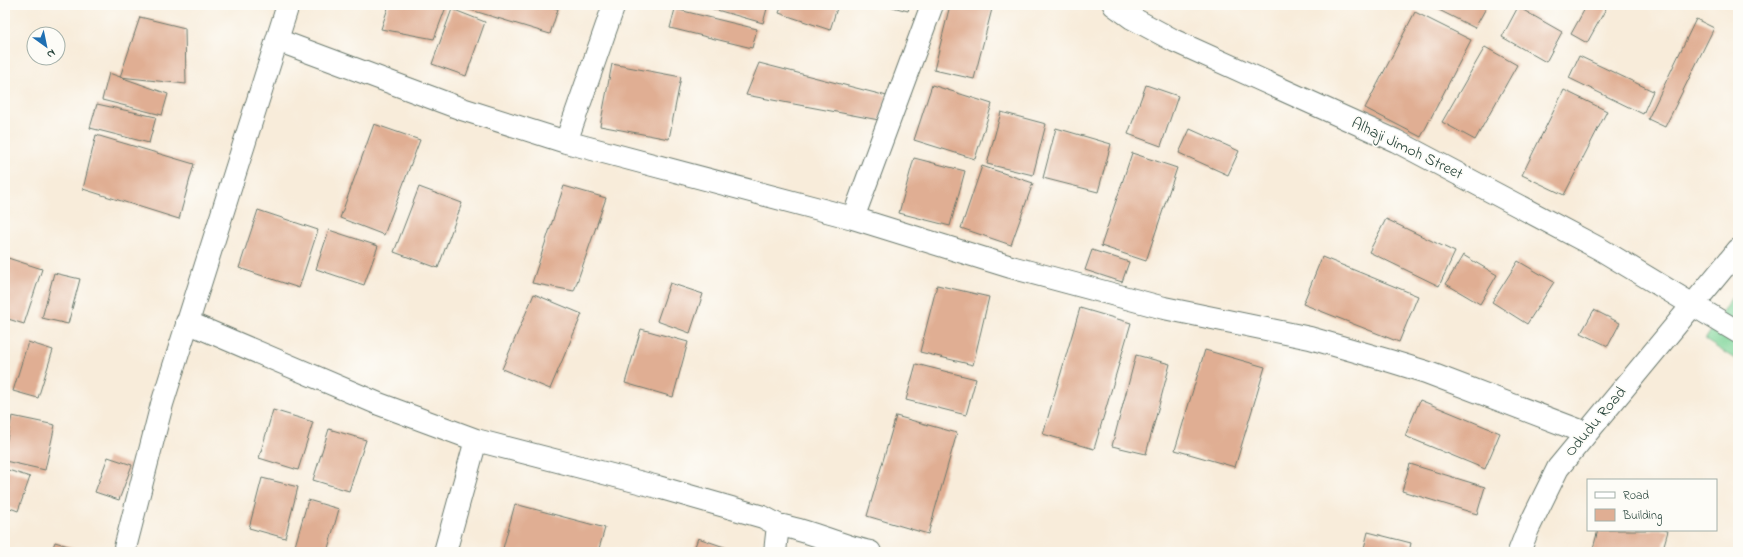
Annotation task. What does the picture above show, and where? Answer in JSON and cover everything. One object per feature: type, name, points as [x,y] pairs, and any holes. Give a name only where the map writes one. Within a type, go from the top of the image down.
[{"type":"street","points":[[124,552],[162,404],[288,5]]},
{"type":"street","points":[[566,142],[614,5]]},
{"type":"street","points":[[853,218],[932,5]]},
{"type":"street","name":"Alhaji Jimoh Street","points":[[1114,5],[1132,18],[1175,41],[1396,141],[1600,249],[1738,332]]},
{"type":"street","points":[[277,40],[462,109],[566,142],[853,218],[1011,267],[1156,306],[1188,314],[1310,338],[1426,372],[1586,433]]},
{"type":"street","name":"Odudu Road","points":[[1519,552],[1528,529],[1558,468],[1738,250]]},
{"type":"street","points":[[187,322],[379,404],[476,440],[750,512],[778,525],[798,528],[822,538],[870,552]]},
{"type":"street","points":[[445,552],[476,440]]},
{"type":"street","points":[[775,552],[778,525]]},
{"type":"green space","points":[[1738,287],[1738,361],[1705,340]]},
{"type":"building","points":[[389,5],[436,5],[446,7],[434,39],[381,29]]},
{"type":"building","points":[[461,5],[545,5],[558,9],[550,34],[461,7]]},
{"type":"building","points":[[699,5],[768,5],[763,23]]},
{"type":"building","points":[[782,5],[838,5],[830,30],[779,13]]},
{"type":"building","points":[[885,5],[910,5],[908,11]]},
{"type":"building","points":[[950,5],[993,5],[974,79],[934,70]]},
{"type":"building","points":[[1429,5],[1481,5],[1486,8],[1475,28]]},
{"type":"building","points":[[1587,5],[1608,5],[1587,43],[1571,34]]},
{"type":"building","points":[[1518,7],[1562,32],[1546,62],[1502,37]]},
{"type":"building","points":[[452,9],[485,22],[466,76],[432,64]]},
{"type":"building","points":[[675,9],[757,29],[752,48],[670,28]]},
{"type":"building","points":[[1415,12],[1471,40],[1421,137],[1365,108]]},
{"type":"building","points":[[140,17],[185,28],[186,84],[120,77]]},
{"type":"building","points":[[1696,19],[1714,28],[1665,127],[1648,119]]},
{"type":"building","points":[[1485,47],[1517,65],[1475,140],[1442,122]]},
{"type":"building","points":[[1579,56],[1653,91],[1643,114],[1569,78]]},
{"type":"building","points":[[759,63],[887,96],[879,120],[746,95]]},
{"type":"building","points":[[612,64],[681,77],[669,139],[600,126]]},
{"type":"building","points":[[109,73],[168,94],[162,115],[102,100]]},
{"type":"building","points":[[932,85],[992,104],[975,159],[914,140]]},
{"type":"building","points":[[1146,85],[1178,96],[1161,146],[1128,134]]},
{"type":"building","points":[[1564,90],[1607,111],[1564,195],[1522,175]]},
{"type":"building","points":[[97,104],[156,117],[149,143],[90,128]]},
{"type":"building","points":[[1001,112],[1046,124],[1033,175],[987,164]]},
{"type":"building","points":[[374,124],[420,140],[384,235],[340,218]]},
{"type":"building","points":[[1056,128],[1111,144],[1098,192],[1043,178]]},
{"type":"building","points":[[1190,129],[1239,151],[1228,175],[1179,153]]},
{"type":"building","points":[[96,135],[194,164],[179,219],[83,189]]},
{"type":"building","points":[[1132,153],[1177,168],[1146,261],[1101,246]]},
{"type":"building","points":[[914,158],[965,171],[950,226],[899,213]]},
{"type":"building","points":[[982,166],[1033,183],[1011,245],[961,228]]},
{"type":"building","points":[[564,186],[606,198],[574,291],[532,283]]},
{"type":"building","points":[[419,187],[462,203],[438,268],[394,252]]},
{"type":"building","points":[[258,210],[318,230],[299,288],[239,268]]},
{"type":"building","points":[[1386,219],[1455,252],[1439,286],[1369,252]]},
{"type":"building","points":[[329,230],[378,246],[364,285],[316,269]]},
{"type":"building","points":[[1092,250],[1129,262],[1122,282],[1085,270]]},
{"type":"building","points":[[1463,255],[1497,275],[1480,304],[1446,284]]},
{"type":"building","points":[[1322,257],[1418,296],[1399,342],[1303,304]]},
{"type":"building","points":[[8,258],[42,269],[24,324],[5,318],[5,267]]},
{"type":"building","points":[[1518,261],[1554,282],[1527,324],[1492,302]]},
{"type":"building","points":[[54,273],[80,279],[68,324],[42,318]]},
{"type":"building","points":[[670,283],[703,294],[690,333],[657,321]]},
{"type":"building","points":[[937,285],[989,297],[973,365],[920,352]]},
{"type":"building","points":[[534,294],[582,314],[550,389],[502,369]]},
{"type":"building","points":[[1080,308],[1131,323],[1094,449],[1043,434]]},
{"type":"building","points":[[1594,310],[1620,323],[1608,346],[1581,333]]},
{"type":"building","points":[[641,329],[688,342],[673,397],[625,383]]},
{"type":"building","points":[[28,342],[53,350],[38,398],[13,391]]},
{"type":"building","points":[[1205,350],[1265,367],[1235,467],[1175,450]]},
{"type":"building","points":[[1136,355],[1170,364],[1146,454],[1112,446]]},
{"type":"building","points":[[916,364],[976,379],[966,415],[906,400]]},
{"type":"building","points":[[1420,400],[1500,433],[1485,469],[1405,436]]},
{"type":"building","points":[[273,410],[313,422],[298,470],[259,458]]},
{"type":"building","points":[[12,416],[55,425],[45,470],[5,461],[5,448]]},
{"type":"building","points":[[896,416],[957,433],[928,534],[867,516]]},
{"type":"building","points":[[329,429],[366,440],[349,491],[313,480]]},
{"type":"building","points":[[108,457],[132,465],[119,500],[95,492]]},
{"type":"building","points":[[1410,464],[1485,487],[1477,514],[1402,491]]},
{"type":"building","points":[[5,469],[30,477],[18,511],[5,506]]},
{"type":"building","points":[[262,478],[298,487],[285,538],[249,528]]},
{"type":"building","points":[[308,500],[339,509],[327,552],[317,552],[295,546]]},
{"type":"building","points":[[515,504],[605,528],[598,552],[502,552]]},
{"type":"building","points":[[1598,531],[1668,531],[1662,552],[1592,552]]},
{"type":"building","points":[[1368,532],[1411,543],[1409,552],[1363,552]]},
{"type":"building","points":[[698,538],[736,551],[736,552],[693,552]]},
{"type":"building","points":[[55,542],[78,549],[77,552],[51,552]]}]
